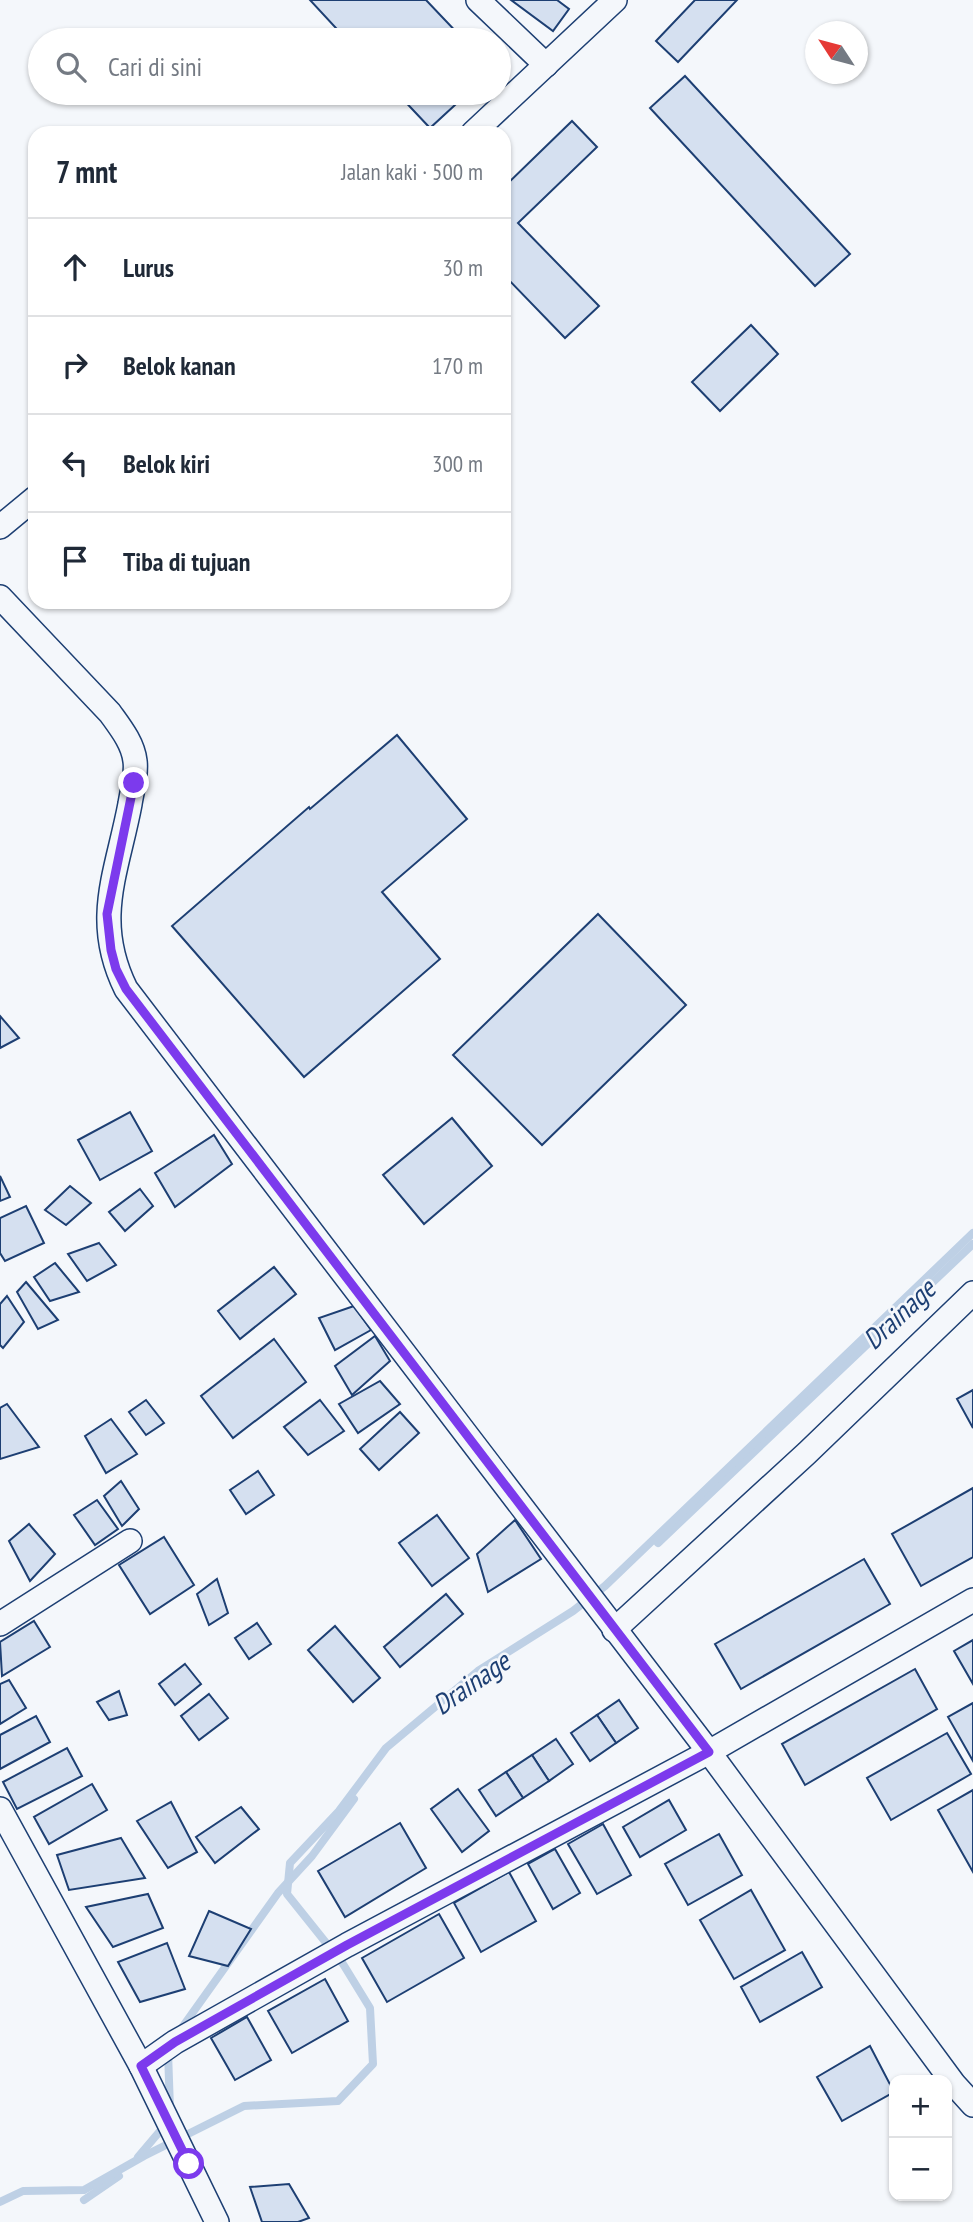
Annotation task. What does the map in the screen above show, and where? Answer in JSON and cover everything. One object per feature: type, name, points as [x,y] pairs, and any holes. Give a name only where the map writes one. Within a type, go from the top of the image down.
[{"type":"street","points":[[478,0],[507,28]]},
{"type":"street","points":[[511,98],[615,0]]},
{"type":"street","points":[[511,32],[546,65]]},
{"type":"street","points":[[481,126],[504,105]]},
{"type":"street","points":[[0,527],[28,504]]},
{"type":"street","points":[[0,597],[110,713],[125,734],[135,761],[128,813],[107,914],[111,950],[116,969],[126,989],[709,1752],[971,2102]]},
{"type":"street","points":[[614,1630],[807,1453],[973,1293]]},
{"type":"street","points":[[0,1624],[130,1541]]},
{"type":"street","points":[[141,2066],[175,2042],[347,1945],[709,1752],[973,1600]]},
{"type":"street","points":[[0,1809],[141,2066],[217,2222]]},
{"type":"building","points":[[310,0],[426,0],[453,28],[336,28]]},
{"type":"building","points":[[511,0],[557,0],[569,9],[553,31]]},
{"type":"building","points":[[695,0],[737,0],[678,62],[656,41]]},
{"type":"building","points":[[685,76],[850,254],[815,286],[650,108]]},
{"type":"building","points":[[408,105],[455,105],[432,126],[428,126]]},
{"type":"building","points":[[572,121],[597,147],[518,223],[599,306],[565,338],[511,282],[511,180]]},
{"type":"building","points":[[751,325],[778,354],[720,411],[692,382]]},
{"type":"building","points":[[397,735],[467,819],[382,892],[440,959],[304,1077],[172,926]]},
{"type":"building","points":[[598,914],[686,1005],[542,1145],[453,1055]]},
{"type":"building","points":[[0,1016],[19,1038],[0,1048]]},
{"type":"building","points":[[130,1112],[152,1151],[100,1180],[78,1140]]},
{"type":"building","points":[[452,1118],[492,1166],[424,1224],[383,1175]]},
{"type":"building","points":[[214,1135],[232,1164],[175,1207],[155,1173]]},
{"type":"building","points":[[0,1176],[10,1197],[0,1201]]},
{"type":"building","points":[[70,1186],[91,1203],[66,1225],[45,1210]]},
{"type":"building","points":[[140,1189],[153,1206],[125,1231],[109,1212]]},
{"type":"building","points":[[26,1206],[44,1243],[5,1261],[0,1253],[0,1218]]},
{"type":"building","points":[[99,1243],[116,1265],[87,1281],[68,1254]]},
{"type":"building","points":[[55,1263],[79,1292],[50,1301],[34,1277]]},
{"type":"building","points":[[274,1267],[296,1294],[240,1339],[218,1311]]},
{"type":"building","points":[[26,1282],[58,1320],[38,1329],[17,1292]]},
{"type":"building","points":[[7,1296],[24,1322],[3,1348],[0,1345],[0,1304]]},
{"type":"building","points":[[354,1306],[371,1330],[335,1350],[319,1318]]},
{"type":"building","points":[[375,1336],[390,1361],[352,1395],[335,1366]]},
{"type":"building","points":[[274,1339],[306,1382],[233,1438],[201,1396]]},
{"type":"building","points":[[380,1381],[400,1404],[358,1433],[339,1404]]},
{"type":"building","points":[[973,1390],[973,1428],[957,1399]]},
{"type":"building","points":[[146,1400],[164,1423],[146,1435],[129,1412]]},
{"type":"building","points":[[320,1400],[344,1431],[308,1455],[284,1427]]},
{"type":"building","points":[[7,1404],[39,1447],[0,1459],[0,1408]]},
{"type":"building","points":[[400,1412],[419,1433],[379,1470],[360,1449]]},
{"type":"building","points":[[111,1419],[137,1454],[106,1473],[85,1436]]},
{"type":"building","points":[[258,1471],[274,1495],[246,1514],[230,1490]]},
{"type":"building","points":[[121,1481],[139,1509],[122,1526],[104,1496]]},
{"type":"building","points":[[973,1488],[973,1557],[921,1586],[892,1534]]},
{"type":"building","points":[[97,1500],[118,1529],[95,1545],[74,1515]]},
{"type":"building","points":[[437,1515],[469,1558],[432,1586],[399,1543]]},
{"type":"building","points":[[515,1520],[541,1559],[488,1592],[477,1554]]},
{"type":"building","points":[[29,1524],[55,1554],[30,1581],[9,1541]]},
{"type":"building","points":[[164,1537],[194,1585],[150,1614],[119,1565]]},
{"type":"building","points":[[864,1559],[890,1604],[741,1689],[715,1644]]},
{"type":"building","points":[[217,1579],[228,1613],[209,1625],[197,1594]]},
{"type":"building","points":[[446,1594],[463,1614],[400,1667],[384,1647]]},
{"type":"building","points":[[34,1621],[50,1647],[2,1676],[0,1642]]},
{"type":"building","points":[[257,1623],[271,1644],[249,1659],[235,1638]]},
{"type":"building","points":[[335,1626],[380,1678],[353,1702],[308,1650]]},
{"type":"building","points":[[973,1640],[973,1684],[954,1651]]},
{"type":"building","points":[[185,1664],[201,1684],[175,1705],[159,1684]]},
{"type":"building","points":[[915,1669],[937,1709],[805,1785],[782,1744]]},
{"type":"building","points":[[9,1680],[26,1708],[0,1724],[0,1684]]},
{"type":"building","points":[[119,1691],[127,1715],[109,1720],[97,1702]]},
{"type":"building","points":[[209,1694],[228,1718],[199,1740],[181,1716]]},
{"type":"building","points":[[619,1700],[638,1728],[616,1743],[597,1715]]},
{"type":"building","points":[[973,1703],[973,1761],[948,1717]]},
{"type":"building","points":[[597,1715],[616,1743],[590,1761],[571,1733]]},
{"type":"building","points":[[36,1716],[50,1742],[0,1769],[0,1735]]},
{"type":"building","points":[[947,1733],[971,1774],[891,1820],[867,1778]]},
{"type":"building","points":[[556,1739],[573,1764],[549,1781],[532,1755]]},
{"type":"building","points":[[67,1748],[82,1776],[17,1809],[3,1782]]},
{"type":"building","points":[[532,1755],[549,1781],[523,1798],[506,1772]]},
{"type":"building","points":[[506,1772],[523,1798],[496,1816],[479,1790]]},
{"type":"building","points":[[92,1784],[107,1810],[49,1844],[34,1817]]},
{"type":"building","points":[[458,1789],[489,1831],[462,1852],[431,1809]]},
{"type":"building","points":[[973,1790],[973,1872],[938,1810]]},
{"type":"building","points":[[669,1800],[686,1830],[640,1857],[623,1827]]},
{"type":"building","points":[[171,1802],[197,1852],[168,1868],[137,1821]]},
{"type":"building","points":[[241,1807],[259,1829],[215,1863],[196,1837]]},
{"type":"building","points":[[400,1823],[426,1868],[345,1917],[318,1871]]},
{"type":"building","points":[[603,1824],[631,1875],[597,1894],[568,1844]]},
{"type":"building","points":[[719,1834],[742,1875],[688,1905],[665,1864]]},
{"type":"building","points":[[121,1838],[145,1878],[69,1890],[57,1855]]},
{"type":"building","points":[[555,1849],[580,1893],[553,1909],[528,1864]]},
{"type":"building","points":[[509,1872],[536,1921],[481,1952],[454,1903]]},
{"type":"building","points":[[751,1890],[785,1950],[734,1979],[700,1920]]},
{"type":"building","points":[[148,1894],[163,1928],[113,1947],[86,1907]]},
{"type":"building","points":[[209,1911],[251,1929],[228,1966],[189,1956]]},
{"type":"building","points":[[439,1914],[464,1958],[387,2002],[362,1958]]},
{"type":"building","points":[[167,1943],[185,1989],[140,2002],[118,1962]]},
{"type":"building","points":[[802,1952],[822,1987],[760,2022],[741,1987]]},
{"type":"building","points":[[325,1979],[348,2021],[292,2053],[268,2011]]},
{"type":"building","points":[[247,2017],[271,2060],[235,2080],[211,2038]]},
{"type":"building","points":[[870,2046],[889,2082],[889,2095],[842,2121],[817,2077]]},
{"type":"building","points":[[289,2184],[309,2218],[298,2222],[262,2222],[250,2187]]},
{"type":"waterway","name":"Drainage","points":[[0,2202],[23,2191],[84,2190],[144,2156],[244,2106],[338,2101],[373,2064],[370,2008],[343,1964],[287,1894],[290,1863],[339,1811],[386,1748],[478,1671],[573,1611],[605,1586],[973,1233]]},
{"type":"waterway","name":"Drainage","points":[[658,1543],[973,1244]]},
{"type":"waterway","name":"Drainage","points":[[181,2029],[278,1893],[312,1856],[354,1799]]},
{"type":"waterway","name":"Drainage","points":[[168,2052],[170,2109]]},
{"type":"waterway","name":"Drainage","points":[[138,2157],[166,2124]]},
{"type":"waterway","name":"Drainage","points":[[84,2200],[119,2176]]},
{"type":"route","points":[[134,783],[107,914],[111,950],[116,969],[126,989],[709,1752],[347,1945],[175,2042],[141,2066],[189,2164]]}]
